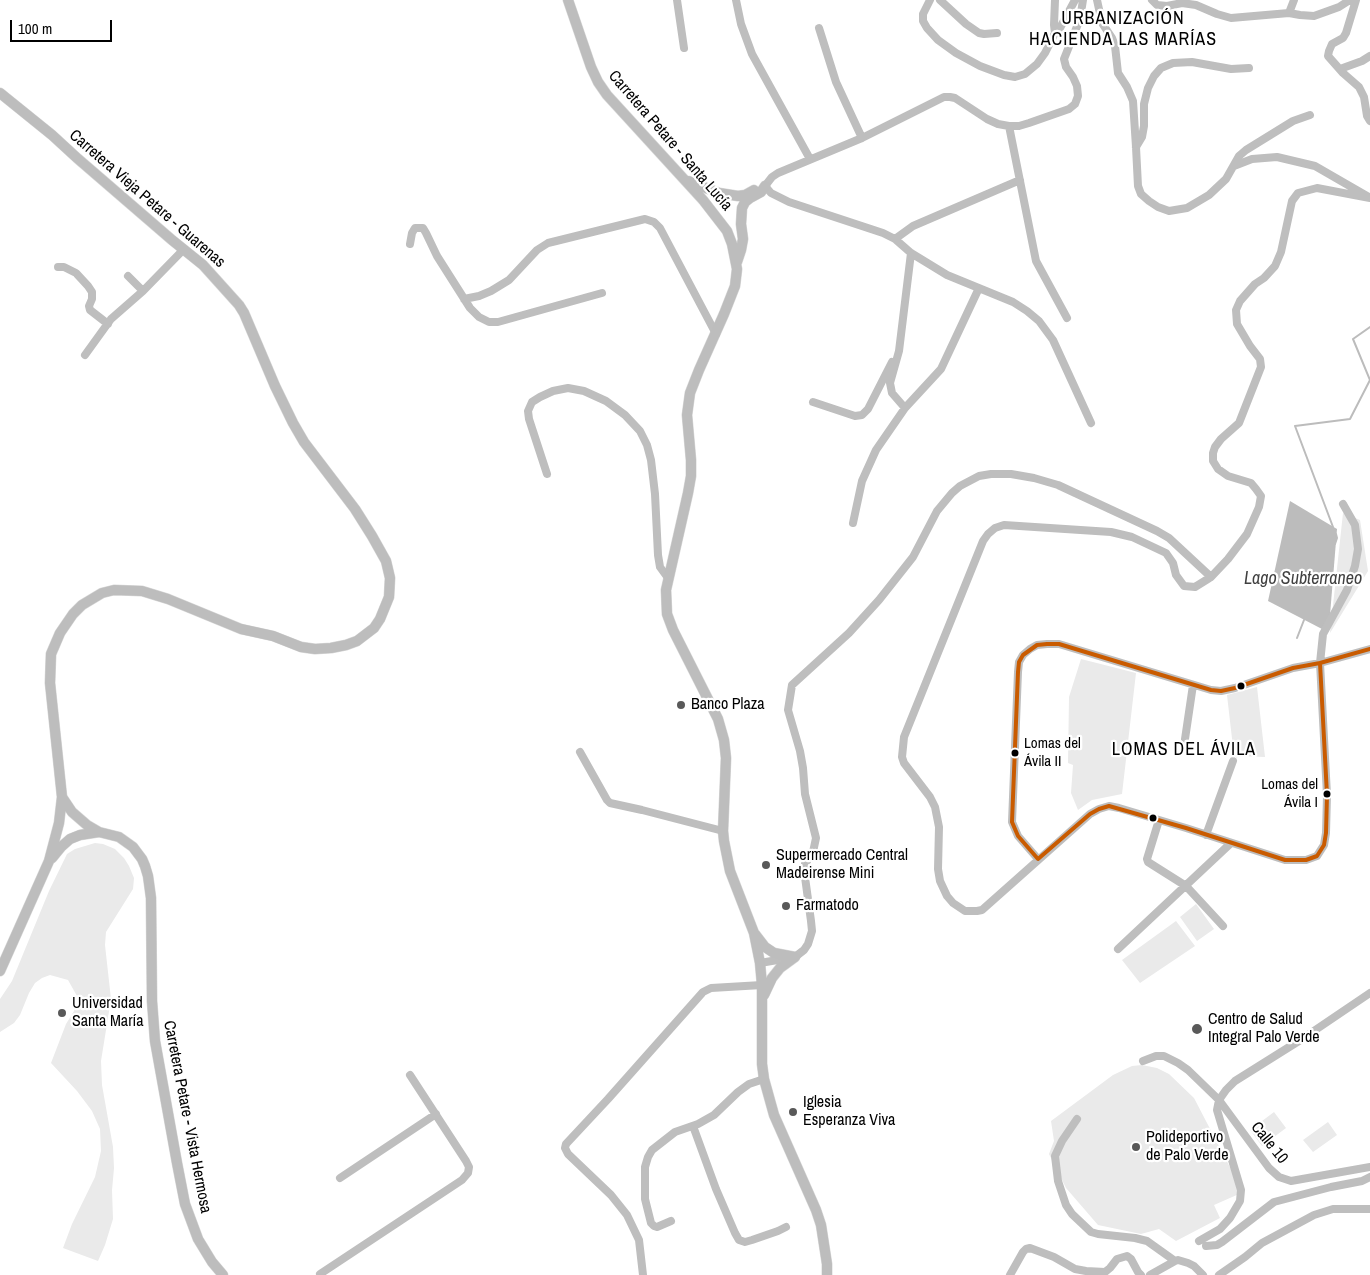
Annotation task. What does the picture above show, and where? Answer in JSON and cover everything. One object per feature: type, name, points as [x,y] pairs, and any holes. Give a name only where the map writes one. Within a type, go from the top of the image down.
[{"type":"main road","name":"Carretera Petare - Santa Lucía","points":[[568,0],[598,82],[622,113],[715,214],[727,231],[732,244],[737,273],[736,286],[690,394],[687,415],[691,476],[666,590],[667,614],[673,630],[718,719],[724,740],[726,758],[723,831],[726,851],[730,871],[754,933]]},
{"type":"main road","name":"Carretera Vieja Petare - Guarenas","points":[[0,93],[52,135],[203,265],[242,309],[274,386],[296,429],[355,509],[380,548],[389,570],[390,578],[389,597],[374,628],[357,641],[330,648],[315,649],[301,647],[273,636],[241,629],[168,599],[142,591],[114,590],[102,593],[91,599],[73,614],[65,624],[51,654],[50,682],[62,797],[59,824],[49,860]]},
{"type":"main road","points":[[686,181],[738,196],[765,186]]},
{"type":"main road","points":[[736,265],[743,239],[741,224],[742,208],[745,202],[761,192],[765,186]]},
{"type":"main road","name":"Carretera Petare - Vista Hermosa","points":[[62,797],[78,818],[87,825],[99,832],[119,838],[133,847],[142,859],[148,876],[151,898],[154,1026],[161,1079],[185,1204],[198,1240],[223,1275]]},
{"type":"main road","points":[[0,971],[49,860],[70,839],[80,835],[99,832]]},
{"type":"main road","points":[[754,933],[774,954],[795,957]]},
{"type":"main road","points":[[754,933],[762,985],[764,1079],[774,1115],[818,1218],[828,1264],[827,1275]]},
{"type":"main road","points":[[762,999],[772,978],[780,968],[795,957]]},
{"type":"street","points":[[677,0],[684,48]]},
{"type":"street","points":[[736,0],[741,24],[752,54],[810,159]]},
{"type":"street","points":[[930,0],[923,14],[923,21],[938,40],[972,62],[1004,75],[1015,77],[1025,74],[1037,64],[1075,0]]},
{"type":"street","points":[[940,0],[978,33],[997,33]]},
{"type":"street","points":[[1054,0],[1055,33]]},
{"type":"street","points":[[1083,0],[1080,19],[1064,59],[1066,67],[1073,78],[1078,96],[1075,104],[1069,109],[1019,126],[1009,126],[998,124],[988,119],[955,98],[950,96],[944,97],[862,138],[778,173],[765,186],[771,193],[789,202],[883,233],[895,239],[911,253],[947,275],[1013,302],[1027,311],[1039,321],[1053,340],[1091,424]]},
{"type":"street","points":[[1097,0],[1102,23],[1115,46],[1118,73],[1133,101],[1138,186],[1142,194],[1154,204],[1169,210],[1188,208],[1209,196],[1226,179],[1240,156],[1246,150],[1293,122],[1310,115]]},
{"type":"street","points":[[1152,0],[1157,5],[1196,5],[1231,18],[1288,13],[1314,16],[1339,7],[1350,0]]},
{"type":"street","points":[[1288,13],[1294,0]]},
{"type":"street","points":[[1356,0],[1346,34],[1344,38],[1332,44],[1328,51],[1328,56],[1359,87],[1364,97],[1367,116],[1370,121]]},
{"type":"street","points":[[819,28],[836,82],[862,138]]},
{"type":"street","points":[[1340,68],[1362,61],[1370,56]]},
{"type":"street","points":[[1136,147],[1142,136],[1144,104],[1148,88],[1160,68],[1173,63],[1192,62],[1231,69],[1248,68]]},
{"type":"street","points":[[1009,126],[1036,261],[1067,318]]},
{"type":"street","points":[[1234,166],[1252,159],[1277,157],[1315,166],[1370,198]]},
{"type":"street","points":[[895,239],[913,226],[1020,180]]},
{"type":"street","points":[[1343,504],[1356,525],[1358,549],[1347,590],[1323,634],[1320,663],[1327,795],[1326,833],[1324,845],[1317,856],[1306,860],[1285,860],[1109,806],[1090,814],[982,910],[964,911],[953,904],[940,881],[938,869],[939,827],[935,807],[930,797],[904,764],[902,757],[904,737],[983,541],[995,528],[1004,525],[1111,532],[1132,537],[1166,553],[1173,563],[1176,575],[1184,586],[1195,587],[1211,577],[1247,534],[1259,507],[1260,496],[1251,483],[1228,476],[1218,469],[1213,461],[1215,447],[1239,423],[1261,367],[1260,359],[1237,324],[1236,310],[1240,301],[1274,266],[1281,252],[1292,200],[1298,193],[1317,188],[1370,198]]},
{"type":"street","points":[[464,299],[491,291],[509,280],[537,250],[548,243],[645,220],[654,222],[660,228],[716,334]]},
{"type":"street","points":[[410,244],[415,228],[422,228],[437,256],[470,308],[479,317],[489,322],[498,322],[602,293]]},
{"type":"street","points":[[85,355],[111,319],[143,291],[184,249]]},
{"type":"street","points":[[904,408],[892,392],[890,383],[900,347],[911,253]]},
{"type":"street","points":[[58,267],[64,267],[76,273],[88,286],[92,292],[90,310],[108,324]]},
{"type":"street","points":[[128,276],[143,291]]},
{"type":"street","points":[[853,523],[862,481],[876,450],[904,408],[941,369],[979,288]]},
{"type":"street","points":[[813,402],[855,416],[862,415],[868,409],[900,347]]},
{"type":"street","points":[[547,474],[529,419],[528,411],[532,402],[540,396],[568,388],[584,391],[606,401],[625,415],[640,432],[647,445],[657,512],[658,556],[660,566],[668,578]]},
{"type":"street","points":[[760,963],[795,957],[804,950],[811,938],[811,921],[804,870],[805,864],[813,852],[816,838],[805,794],[800,751],[788,710],[792,685],[843,638],[879,600],[913,557],[937,511],[952,493],[969,480],[991,474],[1011,474],[1058,485],[1168,538],[1211,577]]},
{"type":"street","points":[[1038,859],[1018,836],[1012,822],[1019,662],[1023,655],[1030,650],[1037,646],[1058,644],[1193,685],[1221,691],[1244,686],[1293,668],[1320,663],[1370,649]]},
{"type":"street","points":[[1185,739],[1193,685]]},
{"type":"street","points":[[580,752],[610,803],[723,831]]},
{"type":"street","points":[[1206,835],[1233,761]]},
{"type":"street","points":[[1159,820],[1147,858],[1148,862],[1186,886],[1223,926]]},
{"type":"street","points":[[1118,949],[1231,843]]},
{"type":"street","points":[[643,1275],[639,1240],[627,1215],[611,1194],[568,1154],[565,1148],[566,1144],[703,992],[711,988],[762,985]]},
{"type":"street","points":[[1198,1241],[1220,1229],[1230,1218],[1240,1201],[1241,1190],[1217,1110],[1219,1100],[1235,1080],[1302,1040],[1370,993]]},
{"type":"street","name":"Calle 10","points":[[1144,1061],[1156,1056],[1164,1056],[1188,1070],[1219,1100],[1269,1168],[1279,1177],[1291,1181],[1370,1167]]},
{"type":"street","points":[[320,1274],[462,1180],[468,1173],[469,1167],[466,1161],[410,1076]]},
{"type":"street","points":[[671,1220],[657,1227],[651,1223],[645,1199],[645,1167],[652,1150],[675,1132],[693,1126],[714,1115],[749,1084],[764,1079]]},
{"type":"street","points":[[340,1178],[436,1114]]},
{"type":"street","points":[[1077,1119],[1062,1141],[1056,1156],[1058,1181],[1066,1205],[1072,1214],[1092,1232],[1113,1237],[1135,1238],[1147,1241],[1175,1261]]},
{"type":"street","points":[[693,1126],[716,1189],[739,1240],[745,1242],[786,1227]]},
{"type":"street","points":[[1206,1246],[1217,1245],[1222,1242],[1274,1202],[1362,1181],[1370,1177]]},
{"type":"street","points":[[1219,1275],[1262,1243],[1314,1215],[1333,1209],[1370,1209]]},
{"type":"street","points":[[1010,1275],[1023,1252],[1030,1248],[1054,1257],[1075,1269],[1086,1271],[1105,1272],[1117,1259],[1127,1256],[1141,1275]]},
{"type":"street","points":[[1150,1275],[1178,1260],[1194,1266],[1203,1275]]},
{"type":"shaded area","points":[[1343,513],[1360,520],[1368,571],[1330,633]]},
{"type":"shaded area","points":[[1081,659],[1136,673],[1122,794],[1092,800],[1078,810],[1071,793],[1073,765],[1068,763],[1069,697]]},
{"type":"shaded area","points":[[1257,687],[1265,757],[1238,756],[1237,758],[1234,756],[1227,695]]},
{"type":"shaded area","points":[[95,843],[115,849],[124,858],[134,878],[133,889],[106,932],[105,945],[111,999],[101,1061],[102,1085],[113,1147],[113,1219],[98,1261],[63,1248],[72,1224],[95,1177],[101,1151],[100,1129],[92,1111],[77,1091],[51,1063],[66,1024],[74,1011],[77,996],[68,980],[50,975],[35,983],[20,1015],[14,1023],[0,1032],[0,999],[12,981],[49,891],[67,854],[75,849]]},
{"type":"shaded area","points":[[1196,904],[1214,929],[1197,941],[1180,917]]},
{"type":"shaded area","points":[[1176,921],[1195,946],[1140,983],[1122,960]]},
{"type":"shaded area","name":"Polideportivo de Palo Verde","points":[[1142,1065],[1157,1068],[1169,1074],[1194,1098],[1233,1173],[1239,1194],[1214,1205],[1220,1218],[1176,1241],[1159,1229],[1141,1234],[1098,1225],[1066,1188],[1049,1154],[1054,1141],[1051,1121],[1113,1075],[1132,1066]]},
{"type":"shaded area","points":[[1274,1112],[1286,1128],[1262,1146],[1250,1130]]},
{"type":"shaded area","points":[[1328,1122],[1337,1135],[1313,1152],[1303,1140]]},
{"type":"water","name":"Lago Subterraneo","points":[[1290,501],[1337,529],[1330,615],[1322,629],[1268,601]]},
{"type":"waterway","points":[[1333,527],[1295,426],[1350,419],[1370,380],[1353,339],[1370,327]]},
{"type":"waterway","points":[[1335,544],[1336,534]]},
{"type":"waterway","points":[[1297,638],[1304,620]]},
{"type":"transit line","points":[[1047,644],[1059,644],[1211,690],[1221,691],[1293,668],[1320,663],[1327,795],[1326,833],[1324,845],[1317,856],[1306,860],[1285,860],[1186,828],[1109,806],[1090,814],[1038,859],[1018,836],[1012,822],[1018,672],[1019,662],[1023,655],[1037,645],[1047,644]]},
{"type":"transit line","points":[[1320,663],[1370,649]]},
{"type":"place","name":"Banco Plaza","points":[[681,705]]},
{"type":"place","name":"Lomas del Ávila II","points":[[1015,753]]},
{"type":"place","name":"Lomas del Ávila I","points":[[1327,794]]},
{"type":"place","name":"Supermercado Central Madeirense Mini","points":[[766,865]]},
{"type":"place","name":"Farmatodo","points":[[786,906]]},
{"type":"place","name":"Universidad Santa María","points":[[62,1013]]},
{"type":"place","name":"Centro de Salud Integral Palo Verde","points":[[1197,1029]]},
{"type":"place","name":"Iglesia Esperanza Viva","points":[[793,1112]]},
{"type":"place","name":"Polideportivo de Palo Verde","points":[[1136,1147]]},
{"type":"district","name":"URBANIZACIÓN HACIENDA LAS MARÍAS","points":[[1123,29]]},
{"type":"district","name":"LOMAS DEL ÁVILA","points":[[1184,750]]}]
